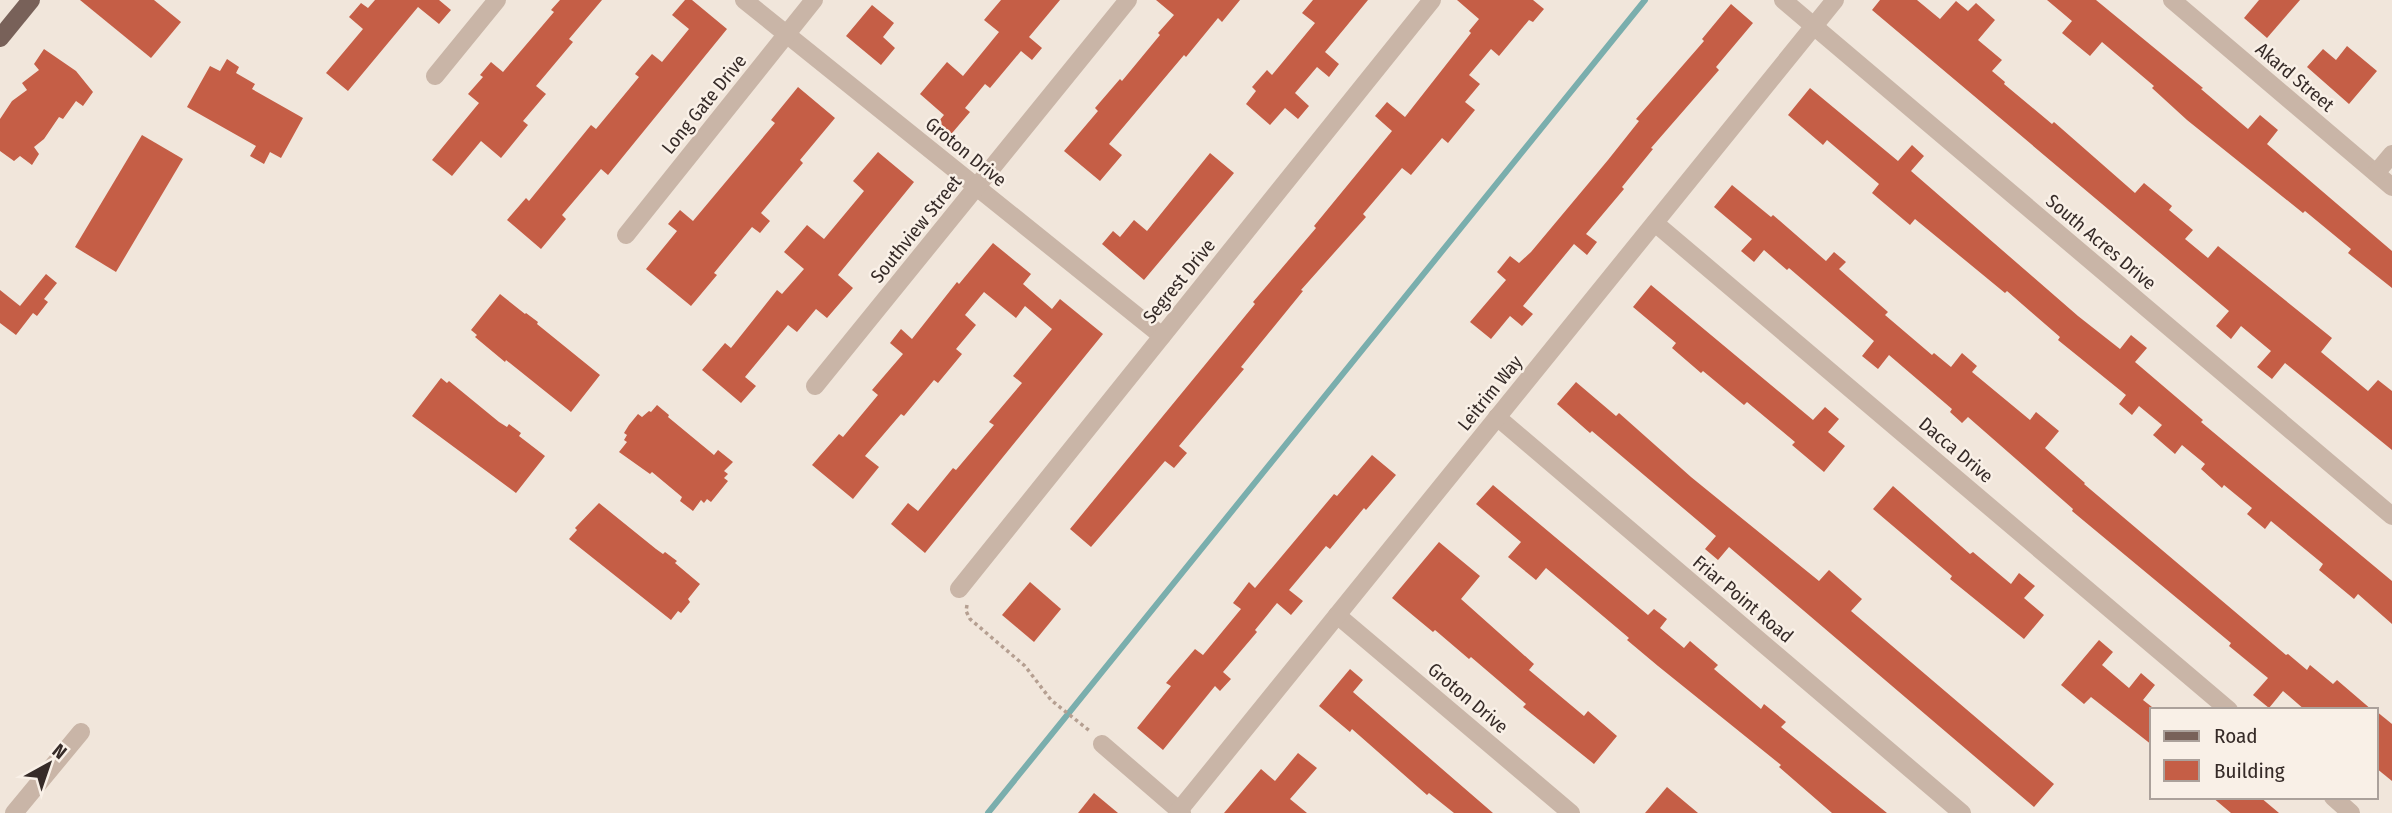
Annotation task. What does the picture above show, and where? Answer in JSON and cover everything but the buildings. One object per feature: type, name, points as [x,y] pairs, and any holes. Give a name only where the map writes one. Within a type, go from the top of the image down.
[{"type":"main road","points":[[0,38],[31,0]]},
{"type":"street","points":[[435,76],[497,0]]},
{"type":"street","name":"Groton Drive","points":[[744,0],[1162,336]]},
{"type":"street","name":"Long Gate Drive","points":[[626,235],[814,0]]},
{"type":"street","name":"Southview Street","points":[[815,386],[1128,0]]},
{"type":"street","name":"Segrest Drive","points":[[959,589],[1432,0]]},
{"type":"street","name":"South Acres Drive","points":[[1783,0],[2392,516]]},
{"type":"street","name":"Leitrim Way","points":[[1180,812],[1835,0]]},
{"type":"street","name":"Akard Street","points":[[2172,0],[2392,187]]},
{"type":"street","points":[[2376,173],[2392,154]]},
{"type":"street","name":"Dacca Drive","points":[[1655,223],[2227,708]]},
{"type":"street","name":"Friar Point Road","points":[[1497,417],[1962,813]]},
{"type":"street","name":"Groton Drive","points":[[1338,615],[1572,813]]},
{"type":"street","points":[[14,813],[81,732]]},
{"type":"street","points":[[1102,744],[1180,812]]},
{"type":"street","points":[[2335,799],[2351,813]]},
{"type":"path","points":[[959,589],[968,596],[966,611],[970,619],[1025,666],[1051,700],[1085,727]]},
{"type":"waterway","points":[[988,813],[1645,0]]}]
